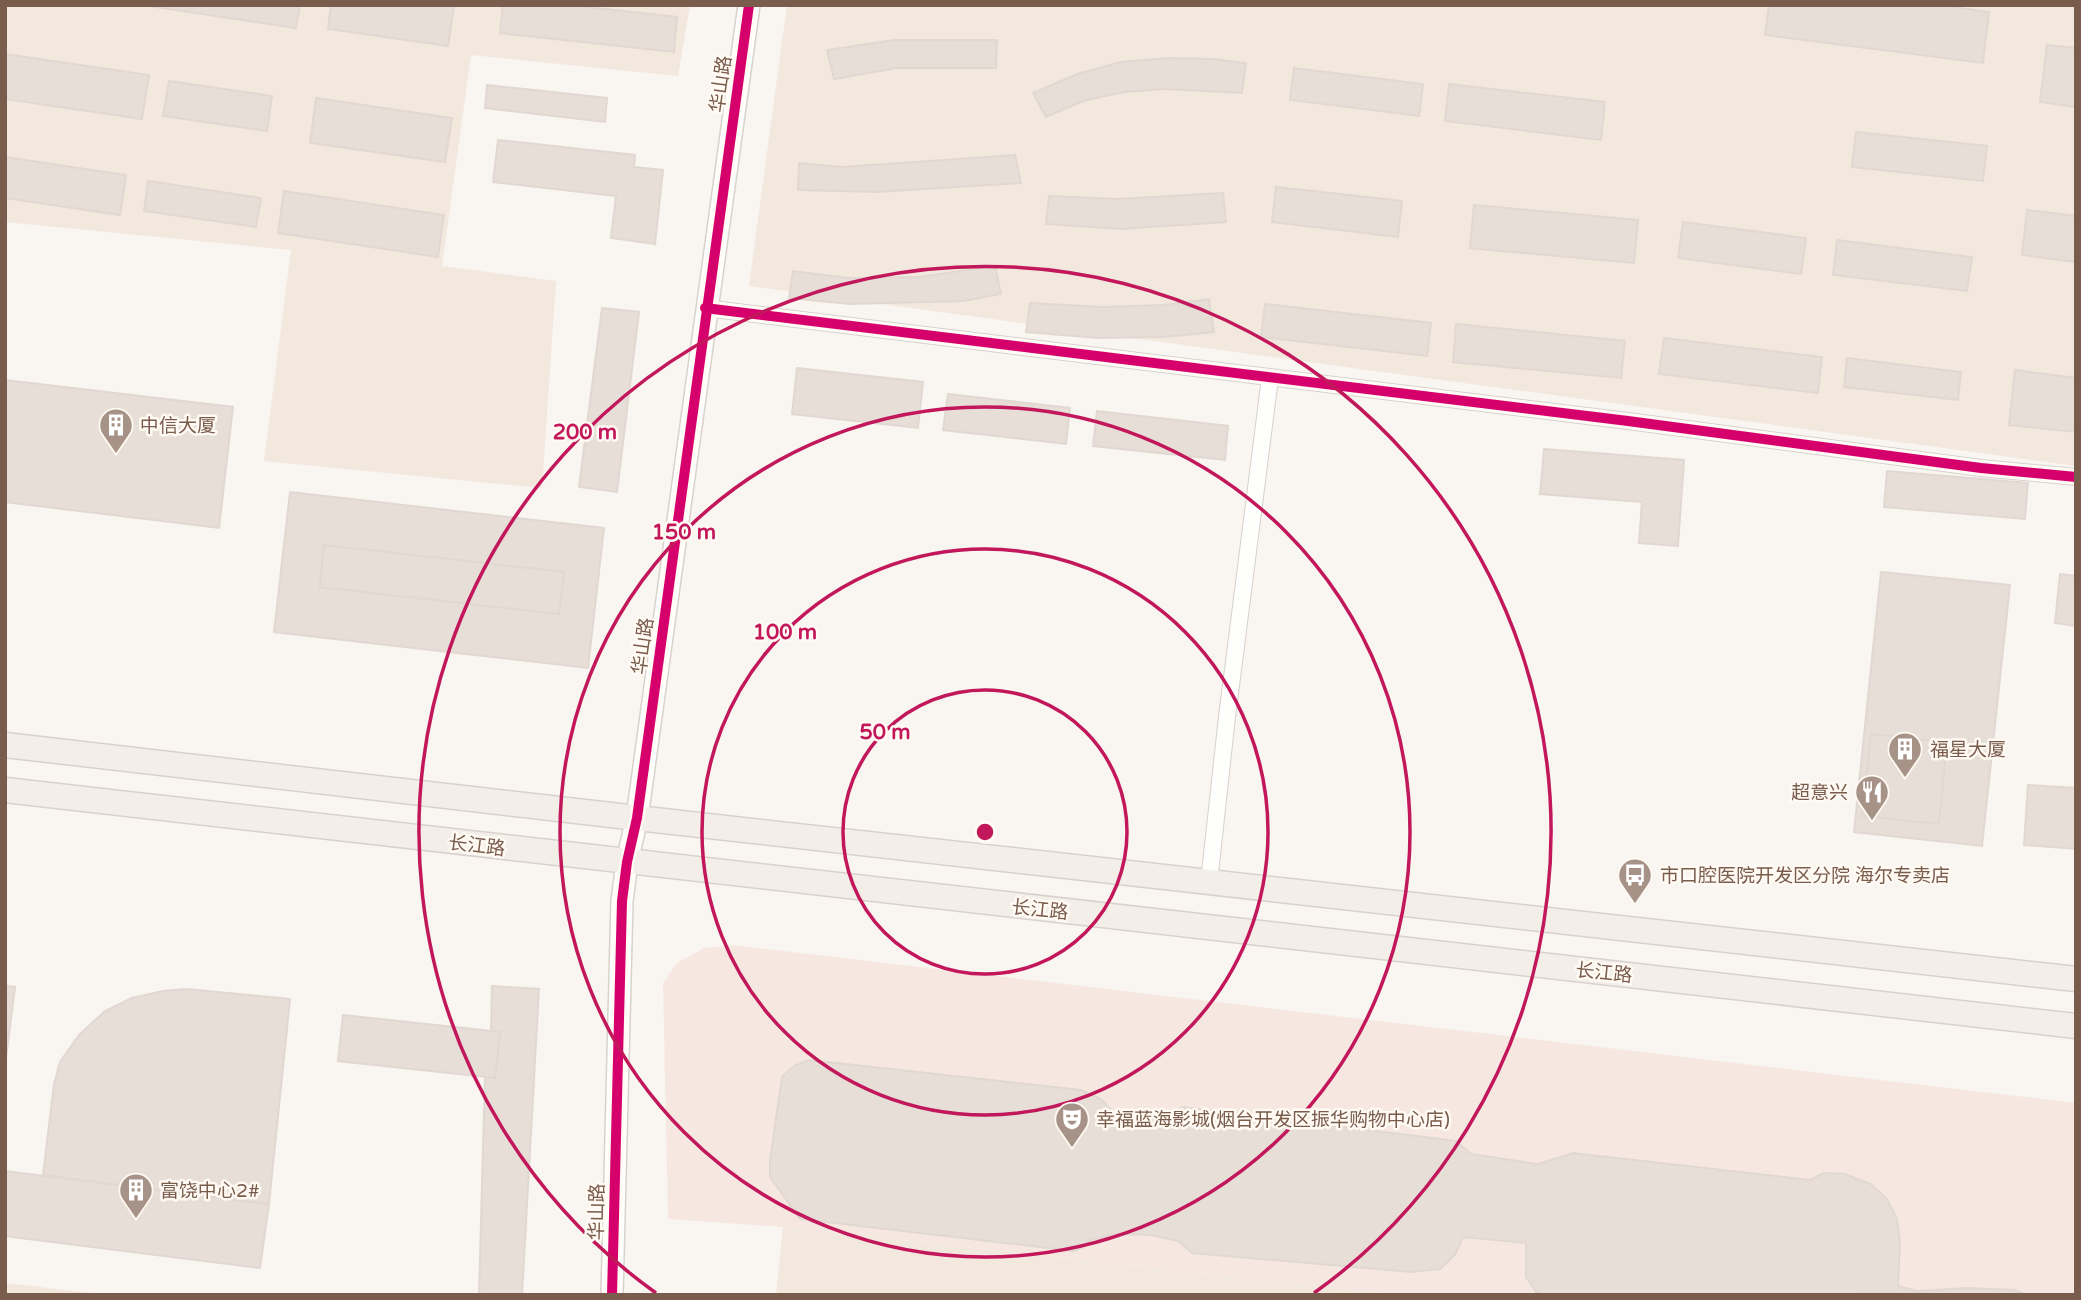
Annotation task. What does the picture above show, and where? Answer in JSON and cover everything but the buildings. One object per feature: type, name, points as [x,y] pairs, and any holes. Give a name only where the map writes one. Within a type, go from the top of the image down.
[{"type":"main road","points":[[5,745],[2076,979]]},
{"type":"main road","name":"长江路","points":[[5,790],[2076,1026]]},
{"type":"street","name":"华山路","points":[[612,1295],[622,901],[637,818],[705,308],[749,5]]},
{"type":"street","points":[[705,308],[1616,420],[1981,468],[2076,477]]},
{"type":"street","points":[[1209,882],[1270,378]]},
{"type":"shaded area","points":[[5,5],[690,5],[678,76],[471,55],[442,266],[556,281],[542,488],[264,461],[291,250],[5,222]]},
{"type":"shaded area","points":[[787,5],[2076,5],[2076,466],[749,286]]},
{"type":"shaded area","points":[[733,945],[2076,1103],[2076,1295],[1399,1295],[783,1227],[668,1219],[663,983],[677,963],[704,948]]},
{"type":"shaded area","points":[[783,1227],[1399,1295],[776,1295]]},
{"type":"shaded area","points":[[5,1283],[109,1295],[5,1295]]},
{"type":"cycle path","points":[[612,1295],[622,901],[637,818],[749,5]]},
{"type":"cycle path","points":[[705,308],[1628,421],[1981,468],[2076,477]]},
{"type":"place","name":"中信大厦","points":[[116,455]]},
{"type":"place","name":"福星大厦","points":[[1905,779]]},
{"type":"place","name":"超意兴","points":[[1872,822]]},
{"type":"place","name":"市口腔医院开发区分院 海尔专卖店","points":[[1635,905]]},
{"type":"place","name":"幸福蓝海影城(烟台开发区振华购物中心店)","points":[[1072,1149]]},
{"type":"place","name":"富饶中心2#","points":[[136,1220]]}]
